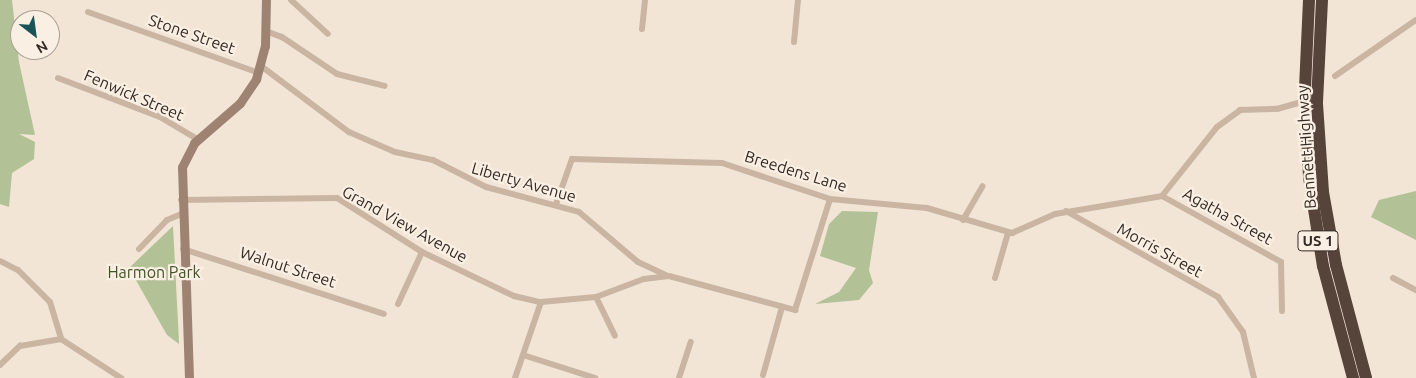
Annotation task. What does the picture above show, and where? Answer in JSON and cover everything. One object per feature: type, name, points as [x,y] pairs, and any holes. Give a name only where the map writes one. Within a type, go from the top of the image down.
[{"type":"highway","name":"Bennett Highway","points":[[1309,0],[1305,101],[1315,222],[1353,378]]},
{"type":"highway","name":"Bennett Highway","points":[[1322,0],[1317,104],[1323,192],[1336,265],[1366,378]]},
{"type":"main road","points":[[189,378],[181,200],[184,162],[197,139],[240,103],[260,70],[266,31],[266,0]]},
{"type":"street","points":[[291,0],[328,34]]},
{"type":"street","points":[[642,29],[646,0]]},
{"type":"street","points":[[794,42],[798,0]]},
{"type":"street","name":"Stone Street","points":[[88,12],[260,70]]},
{"type":"street","points":[[1335,76],[1416,20]]},
{"type":"street","points":[[266,31],[282,37],[336,74],[385,86]]},
{"type":"street","name":"Liberty Avenue","points":[[260,70],[349,132],[395,152],[433,160],[486,187],[556,204],[579,212],[638,262],[669,276]]},
{"type":"street","name":"Fenwick Street","points":[[58,78],[160,117],[197,139]]},
{"type":"street","points":[[995,278],[1008,233],[1066,211],[1162,196],[1216,127],[1240,110],[1277,109],[1305,101]]},
{"type":"street","name":"Breedens Lane","points":[[556,204],[572,159],[722,163],[830,199],[908,205],[1008,233]]},
{"type":"street","points":[[963,220],[983,186]]},
{"type":"street","name":"Agatha Street","points":[[1162,196],[1282,262],[1282,311]]},
{"type":"street","name":"Grand View Avenue","points":[[181,200],[337,198],[422,252],[514,296],[541,302],[596,297],[644,279],[669,276],[782,307]]},
{"type":"street","points":[[763,375],[782,307],[795,310],[830,199]]},
{"type":"street","name":"Morris Street","points":[[1066,211],[1222,301],[1243,332],[1254,378]]},
{"type":"street","points":[[138,249],[167,220],[182,214]]},
{"type":"street","name":"Walnut Street","points":[[183,249],[384,314]]},
{"type":"street","points":[[398,304],[422,252]]},
{"type":"street","points":[[0,261],[18,270],[50,302],[61,339],[121,378]]},
{"type":"street","points":[[1393,278],[1416,290]]},
{"type":"street","points":[[596,297],[615,336]]},
{"type":"street","points":[[515,378],[541,302]]},
{"type":"street","points":[[0,365],[20,346],[61,339]]},
{"type":"street","points":[[679,378],[691,342]]},
{"type":"street","points":[[523,355],[595,378]]},
{"type":"green space","points":[[0,0],[12,0],[13,10],[10,10],[10,60],[19,60],[35,135],[19,134],[35,142],[34,159],[12,173],[9,207],[0,204]]},
{"type":"green space","points":[[1416,191],[1416,240],[1371,217],[1379,200]]},
{"type":"green space","points":[[842,211],[878,212],[869,270],[873,283],[859,300],[815,304],[839,292],[856,268],[820,256],[829,224]]},
{"type":"green space","name":"Harmon Park","points":[[173,226],[179,344],[167,335],[129,268]]}]
